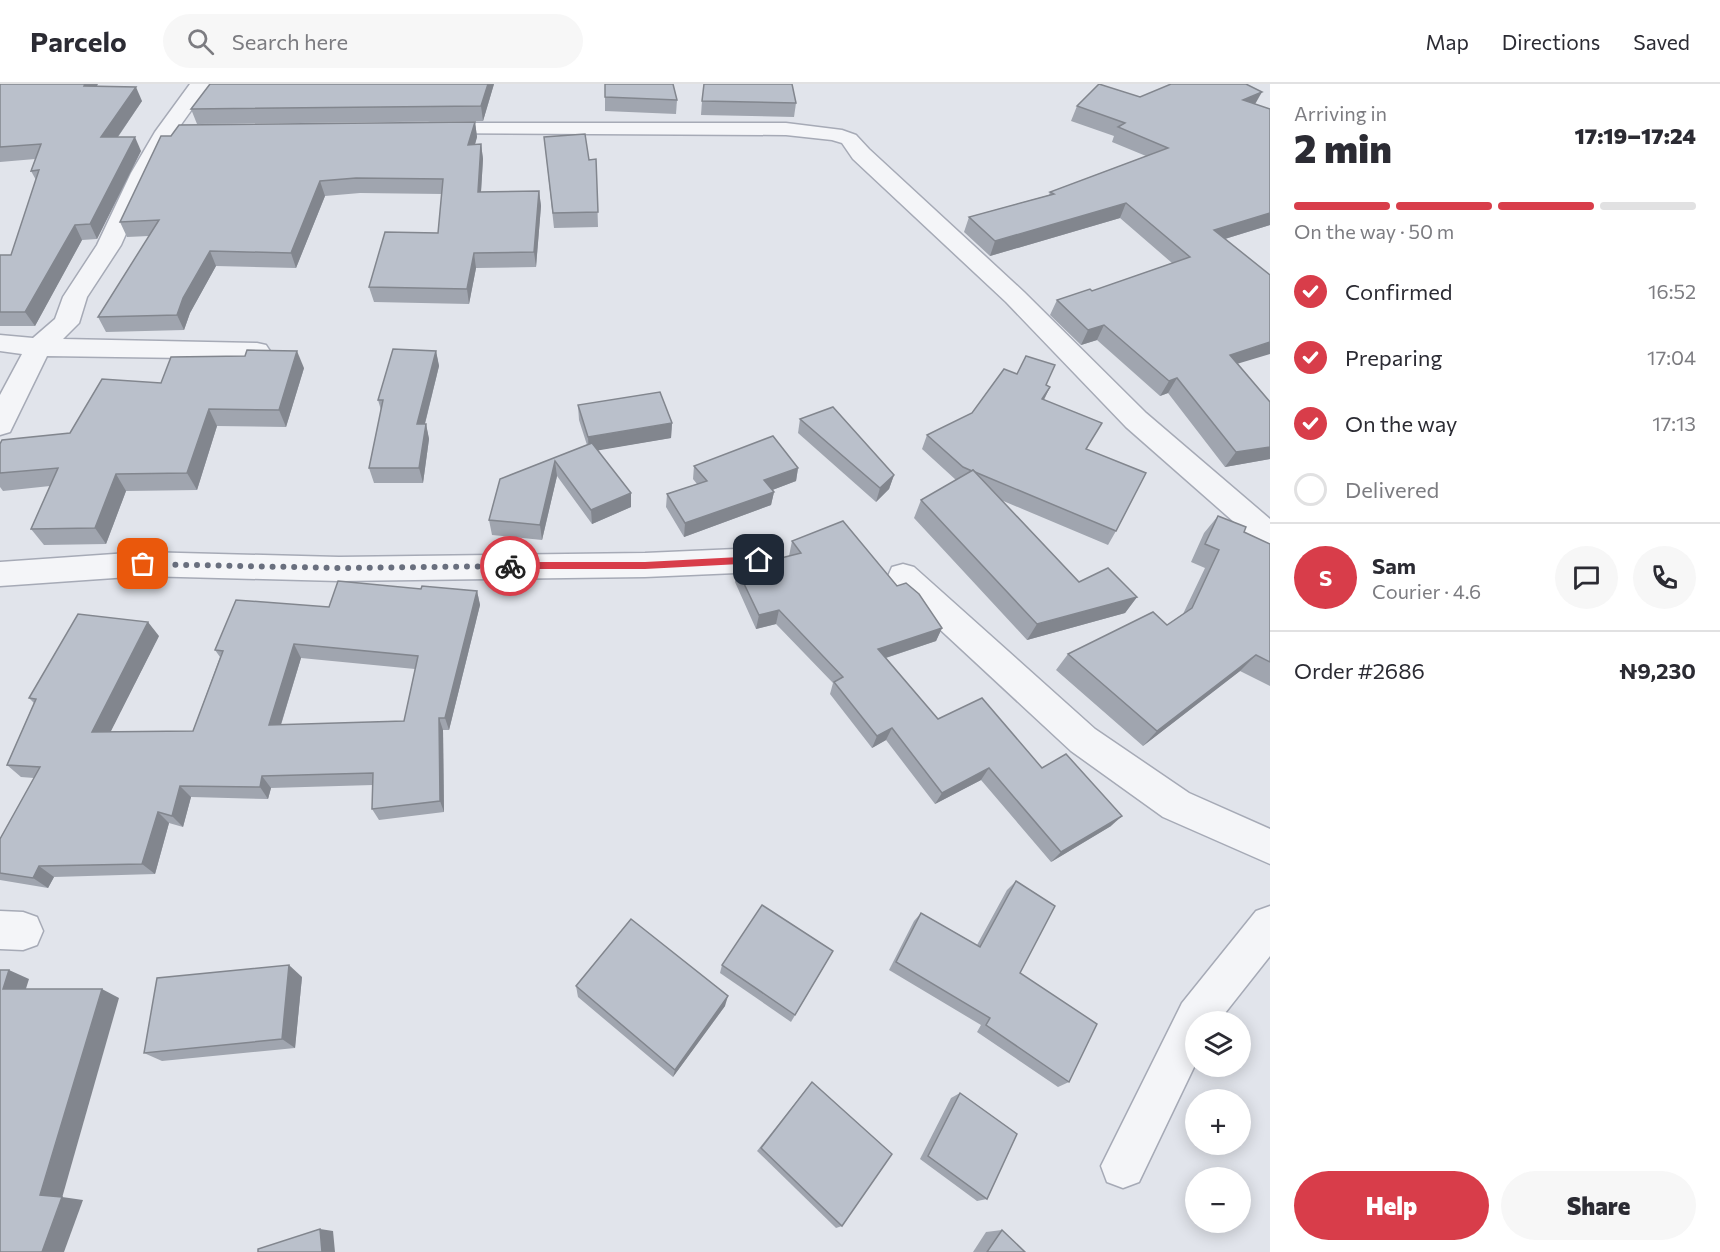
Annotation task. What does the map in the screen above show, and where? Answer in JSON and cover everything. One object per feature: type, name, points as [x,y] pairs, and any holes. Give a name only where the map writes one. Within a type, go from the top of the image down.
[{"type":"street","points":[[0,425],[39,347],[66,323],[75,297],[109,245],[142,173],[165,132],[200,84]]},
{"type":"street","points":[[411,129],[786,129],[818,131],[849,139],[861,154],[1016,297],[1136,420],[1270,536]]},
{"type":"street","points":[[165,132],[242,132]]},
{"type":"street","points":[[0,343],[39,347],[257,351]]},
{"type":"street","points":[[0,574],[143,564],[339,568],[645,565],[759,560]]},
{"type":"street","points":[[903,576],[1083,740],[1176,805],[1270,847]]},
{"type":"street","points":[[1123,1166],[1196,1017],[1270,925]]},
{"type":"building","points":[[0,84],[85,84],[84,86],[136,87],[101,137],[135,137],[90,224],[75,225],[25,312],[0,312],[0,255],[11,255],[39,170],[31,171],[41,144],[0,147]]},
{"type":"building","points":[[210,84],[488,84],[481,106],[191,109]]},
{"type":"building","points":[[605,84],[673,84],[677,100],[605,97]]},
{"type":"building","points":[[704,84],[792,84],[796,103],[702,101]]},
{"type":"building","points":[[1099,84],[1140,97],[1171,84],[1246,84],[1262,92],[1243,100],[1270,109],[1270,213],[1214,230],[1270,275],[1270,342],[1230,355],[1270,402],[1270,447],[1236,452],[1177,378],[1169,381],[1104,325],[1088,330],[1057,300],[1090,289],[1092,291],[1190,257],[1126,203],[995,241],[969,217],[1054,194],[1050,192],[1168,148],[1118,127],[1125,123],[1077,106]]},
{"type":"building","points":[[475,122],[468,145],[481,144],[478,192],[539,191],[534,252],[474,253],[467,289],[369,287],[385,232],[438,233],[443,179],[356,178],[320,181],[291,253],[210,251],[183,298],[177,315],[98,317],[159,220],[120,222],[161,136],[171,136],[179,125]]},
{"type":"building","points":[[585,134],[589,160],[596,159],[598,212],[553,213],[544,137]]},
{"type":"building","points":[[393,349],[436,351],[417,424],[426,424],[419,468],[369,468],[383,400],[378,400]]},
{"type":"building","points":[[247,350],[297,351],[279,410],[209,409],[187,473],[116,474],[95,528],[31,529],[58,468],[0,473],[2,440],[70,433],[102,379],[161,383],[171,357],[245,356]]},
{"type":"building","points":[[1026,356],[1055,365],[1046,385],[1050,387],[1042,399],[1102,423],[1086,449],[1146,473],[1116,531],[963,467],[927,435],[972,413],[1004,369],[1017,374]]},
{"type":"building","points":[[660,392],[672,423],[588,437],[578,405]]},
{"type":"building","points":[[833,407],[894,475],[880,488],[800,419]]},
{"type":"building","points":[[773,436],[798,468],[764,480],[774,492],[685,523],[667,494],[707,481],[694,466]]},
{"type":"building","points":[[592,443],[631,493],[591,510],[555,461],[540,525],[489,520],[500,479]]},
{"type":"building","points":[[973,470],[1079,582],[1108,568],[1137,597],[1037,624],[921,500]]},
{"type":"building","points":[[1218,516],[1246,527],[1244,532],[1270,544],[1270,662],[1256,655],[1157,731],[1068,654],[1153,612],[1167,625],[1192,608],[1219,550],[1205,544]]},
{"type":"building","points":[[843,521],[897,586],[906,583],[919,594],[942,628],[878,649],[938,719],[982,698],[1042,768],[1066,754],[1122,816],[1061,852],[989,768],[942,793],[892,728],[877,736],[834,682],[843,677],[779,610],[759,615],[737,569],[801,553],[792,541]]},
{"type":"building","points":[[338,581],[421,589],[422,586],[477,591],[445,718],[439,718],[440,801],[372,809],[373,773],[262,776],[260,787],[180,786],[172,816],[158,812],[142,864],[39,866],[33,878],[0,873],[0,839],[40,767],[7,765],[36,699],[29,698],[78,614],[148,622],[92,732],[193,731],[223,651],[215,650],[236,600],[329,607]],"holes":[[[294,644],[418,656],[404,721],[269,725]]]},
{"type":"building","points":[[1016,881],[1055,906],[1020,973],[1097,1024],[1069,1082],[986,1025],[990,1018],[896,962],[921,913],[980,947]]},
{"type":"building","points":[[762,905],[833,951],[795,1015],[722,965]]},
{"type":"building","points":[[631,919],[728,996],[675,1070],[576,986]]},
{"type":"building","points":[[289,965],[282,1039],[144,1053],[157,978]]},
{"type":"building","points":[[0,970],[9,970],[3,989],[102,989],[40,1195],[62,1197],[42,1252],[0,1252]]},
{"type":"building","points":[[812,1082],[892,1154],[842,1226],[761,1148]]},
{"type":"building","points":[[960,1093],[1017,1134],[987,1199],[928,1156]]},
{"type":"building","points":[[320,1229],[322,1252],[258,1252],[258,1249]]},
{"type":"building","points":[[1002,1230],[1025,1252],[987,1252]]},
{"type":"way so far","points":[[143,564],[339,568],[510,566]]},
{"type":"route","points":[[510,566],[645,565],[759,560]]}]
